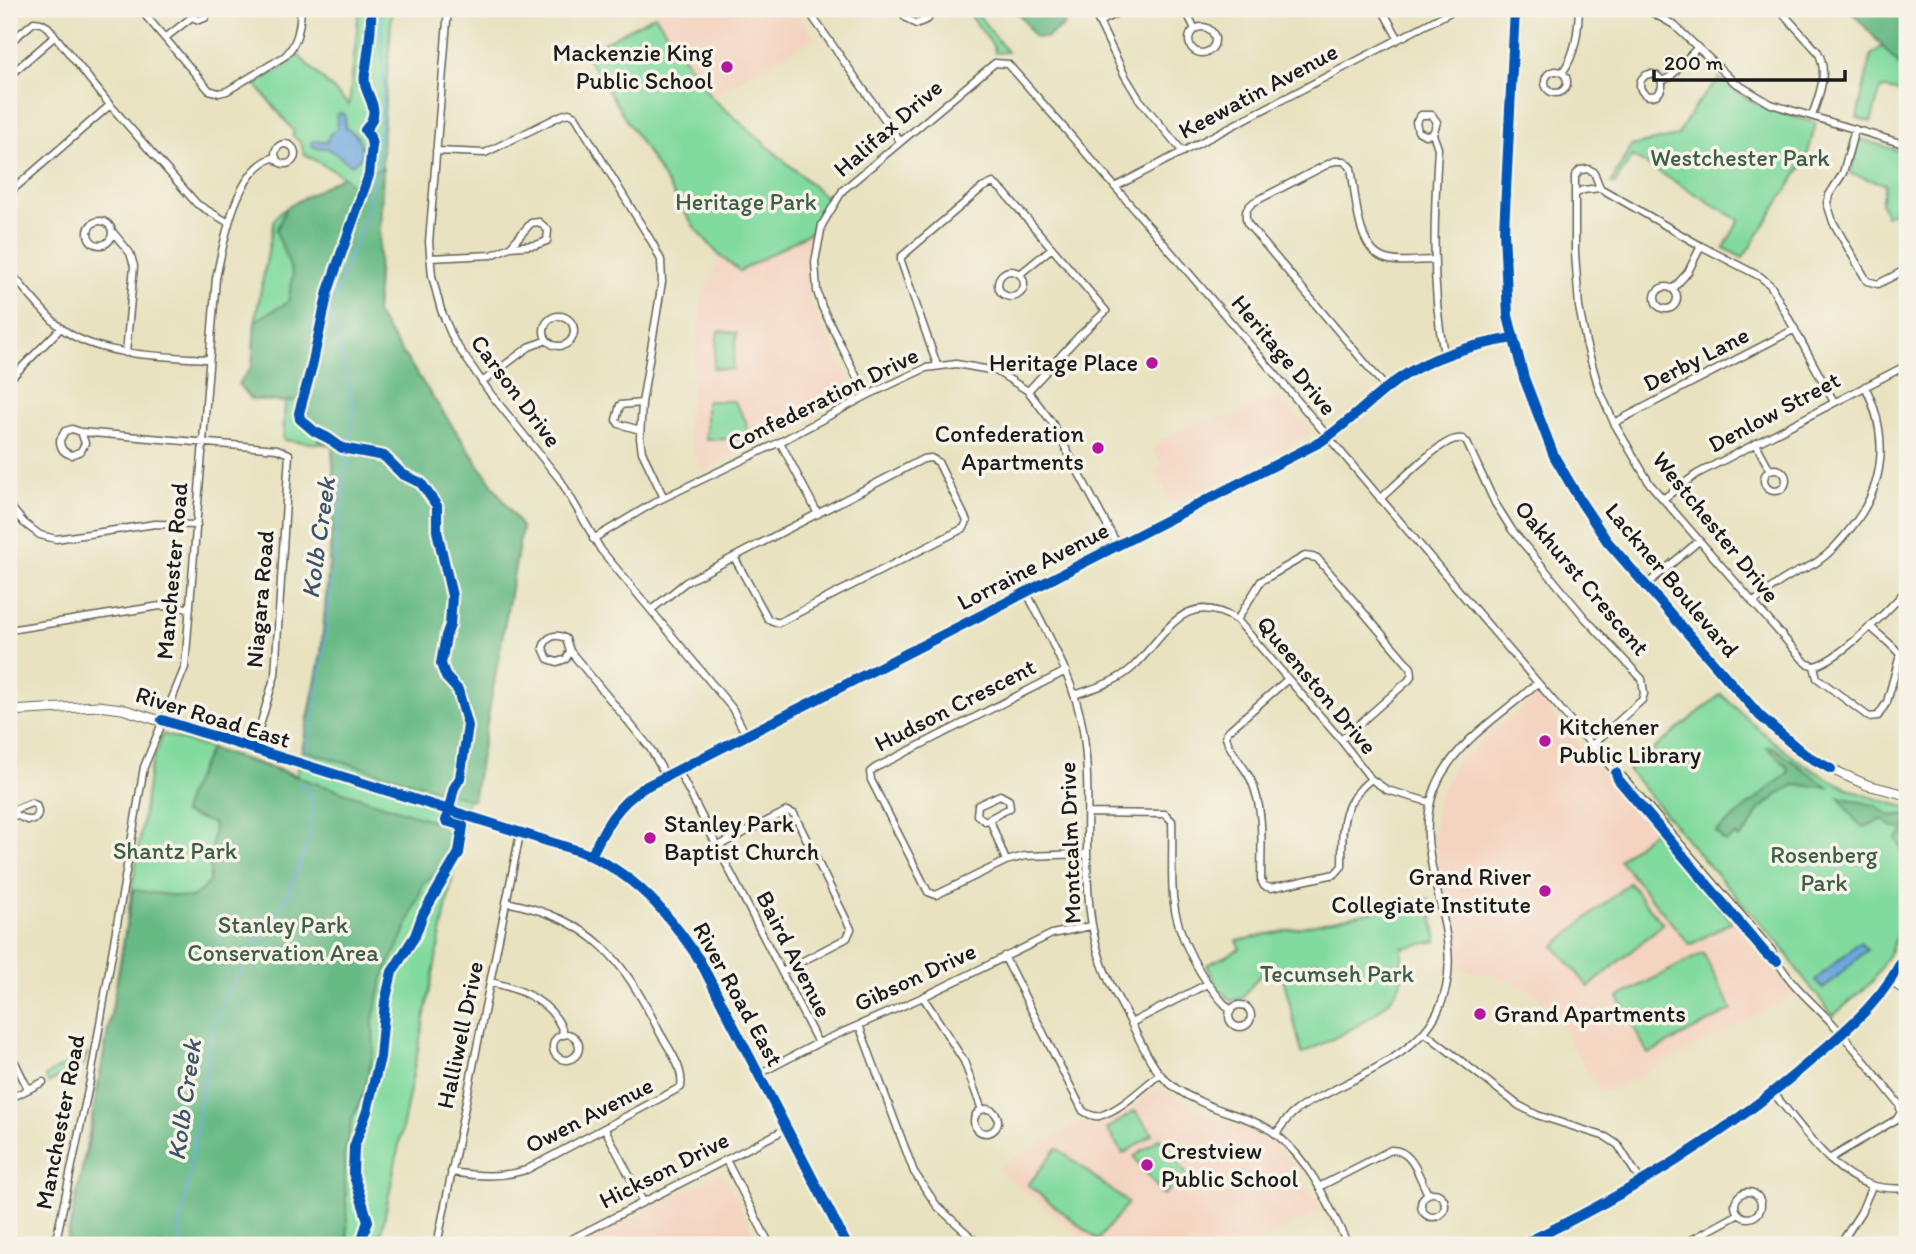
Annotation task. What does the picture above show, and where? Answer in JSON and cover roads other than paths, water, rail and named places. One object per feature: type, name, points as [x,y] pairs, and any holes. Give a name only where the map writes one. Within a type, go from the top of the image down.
[{"type":"street","points":[[140,9],[209,90],[219,93],[227,91],[285,56],[299,30],[302,9]]},
{"type":"street","points":[[188,9],[192,17],[199,20],[205,18],[210,9]]},
{"type":"street","name":"Carson Drive","points":[[448,9],[430,258],[441,310],[454,341],[482,382],[561,481],[593,539],[732,708],[746,735]]},
{"type":"street","points":[[807,9],[900,141]]},
{"type":"street","points":[[903,9],[905,17],[916,24],[928,19],[931,9]]},
{"type":"street","points":[[1093,9],[1139,99],[1183,152]]},
{"type":"street","points":[[1099,22],[1126,9]]},
{"type":"street","points":[[1185,9],[1195,29]]},
{"type":"street","points":[[1381,9],[1398,38]]},
{"type":"street","name":"Keewatin Avenue","points":[[1115,187],[1456,9]]},
{"type":"street","name":"Lackner Boulevard","points":[[1515,9],[1504,231],[1508,316],[1538,418],[1554,456],[1607,541],[1760,716],[1804,754],[1867,785],[1907,795]]},
{"type":"street","points":[[1562,74],[1570,62],[1578,30],[1579,9]]},
{"type":"street","points":[[1646,9],[1674,25],[1734,82],[1771,104],[1907,145]]},
{"type":"street","points":[[1779,9],[1823,61],[1824,76],[1812,117]]},
{"type":"street","points":[[165,38],[192,17]]},
{"type":"street","points":[[9,43],[34,22],[48,27],[110,105],[197,204],[229,223]]},
{"type":"street","points":[[1206,27],[1214,34],[1215,43],[1210,51],[1202,53],[1192,48],[1189,36],[1195,29],[1206,27]]},
{"type":"street","points":[[9,76],[54,37]]},
{"type":"street","points":[[1662,82],[1697,48]]},
{"type":"street","name":"Halifax Drive","points":[[866,396],[822,307],[815,277],[817,243],[828,212],[843,190],[995,63],[1001,62]]},
{"type":"street","name":"Heritage Drive","points":[[1001,62],[1008,64],[1193,276],[1537,682],[1616,773],[1623,777],[1657,822],[1772,951],[1809,1001],[1842,1034],[1899,1104],[1901,1112],[1897,1119],[1829,1158]]},
{"type":"street","points":[[9,193],[110,105]]},
{"type":"street","points":[[436,151],[485,153],[569,113],[575,116],[653,244],[660,260],[662,282],[640,430],[642,452],[664,498]]},
{"type":"street","points":[[1855,129],[1843,173],[1829,195],[1828,212],[1867,281],[1878,284],[1907,269]]},
{"type":"street","points":[[1433,134],[1438,149],[1433,260],[1444,355]]},
{"type":"street","name":"Manchester Road","points":[[55,1245],[93,1064],[144,768],[185,667],[216,278],[229,223],[242,189],[260,164],[276,157]]},
{"type":"street","points":[[1387,389],[1247,223],[1244,214],[1247,207],[1254,202],[1334,161],[1344,162],[1352,168],[1362,232],[1372,251],[1392,260],[1433,260]]},
{"type":"street","name":"Westchester Drive","points":[[1833,402],[1771,286],[1761,277],[1600,188],[1594,172],[1588,169],[1580,170],[1575,176],[1575,253],[1579,307],[1589,355],[1614,423],[1650,484],[1806,663],[1814,666],[1818,679],[1870,717],[1878,716],[1887,702],[1900,655],[1898,650],[1887,644],[1870,626]]},
{"type":"street","points":[[937,365],[901,261],[904,253],[982,188],[993,183],[1003,191],[1106,311],[1028,391]]},
{"type":"street","points":[[1575,194],[1584,189],[1600,188]]},
{"type":"street","points":[[112,231],[110,240],[103,246],[93,244],[88,237],[90,226],[100,221],[106,223],[130,253],[134,266],[126,353]]},
{"type":"street","points":[[430,258],[492,255],[510,247],[542,244],[547,241],[548,230],[539,222],[531,223],[510,247]]},
{"type":"street","points":[[1673,289],[1688,272],[1701,246]]},
{"type":"street","points":[[1020,274],[1052,248]]},
{"type":"street","points":[[1012,270],[1020,274],[1024,283],[1021,293],[1012,297],[1000,293],[998,281],[1004,272],[1012,270]]},
{"type":"street","points":[[9,271],[61,328],[97,346],[126,353],[208,359]]},
{"type":"street","points":[[561,316],[571,321],[575,331],[569,342],[558,346],[547,340],[544,329],[550,319],[561,316]]},
{"type":"street","points":[[9,380],[61,328]]},
{"type":"street","name":"Derby Lane","points":[[1614,423],[1795,329]]},
{"type":"street","name":"Lorraine Avenue","points":[[591,856],[618,807],[628,798],[666,776],[1328,437],[1413,370],[1471,346],[1513,338]]},
{"type":"street","points":[[482,382],[529,348],[547,340]]},
{"type":"street","name":"Confederation Drive","points":[[593,539],[664,498],[780,442],[866,396],[937,365],[956,364],[996,371],[1028,391],[1051,421],[1118,546]]},
{"type":"street","name":"Denlow Street","points":[[1662,499],[1697,474],[1907,365]]},
{"type":"street","points":[[1753,603],[1776,584],[1835,548],[1863,513],[1876,486],[1882,464],[1878,416],[1865,386]]},
{"type":"street","points":[[640,430],[619,424],[616,420],[620,405],[642,404]]},
{"type":"street","points":[[81,432],[85,443],[81,451],[72,454],[64,452],[60,444],[62,434],[70,429],[203,443]]},
{"type":"street","name":"Oakhurst Crescent","points":[[1380,499],[1439,447],[1455,439],[1462,439],[1467,443],[1511,530],[1585,618],[1642,679],[1642,700],[1592,745]]},
{"type":"street","points":[[780,442],[818,514]]},
{"type":"street","name":"Niagara Road","points":[[203,443],[285,452],[289,453],[290,457],[275,675],[253,749]]},
{"type":"street","points":[[1756,443],[1770,470]]},
{"type":"street","points":[[651,610],[686,582],[734,557],[818,514],[923,459],[931,457],[938,461],[967,517],[967,525],[778,622],[768,620],[734,557]]},
{"type":"street","points":[[9,505],[24,523],[40,535],[56,539],[155,524],[197,525]]},
{"type":"street","points":[[1646,585],[1699,541]]},
{"type":"street","points":[[1237,620],[1261,581],[1305,556],[1317,558],[1411,668],[1412,674],[1409,680],[1341,740]]},
{"type":"street","points":[[1814,666],[1824,664],[1870,626],[1907,589]]},
{"type":"street","name":"Montcalm Drive","points":[[1027,593],[1066,671],[1083,728],[1087,760],[1088,902],[1097,949],[1109,981],[1160,1074],[1200,1102],[1245,1118],[1276,1134],[1297,1155],[1319,1187],[1348,1245]]},
{"type":"street","points":[[9,629],[160,606],[190,608]]},
{"type":"street","name":"Queenston Drive","points":[[1074,695],[1106,684],[1132,668],[1172,622],[1185,613],[1196,609],[1216,611],[1237,620],[1341,740],[1371,779],[1399,795],[1429,802]]},
{"type":"street","points":[[570,651],[566,659],[556,662],[548,659],[543,648],[547,639],[558,635],[566,639],[570,651],[650,748],[666,776]]},
{"type":"street","name":"Hudson Crescent","points":[[1066,671],[870,772],[871,780],[928,892],[932,895],[1006,861],[1026,856],[1086,854]]},
{"type":"street","points":[[1288,679],[1227,732],[1226,737],[1251,779],[1259,803],[1261,880],[1264,886],[1271,888],[1339,871],[1342,866],[1346,811],[1358,789],[1371,779]]},
{"type":"street","points":[[1276,1134],[1298,1109],[1393,1058],[1424,1032],[1436,1015],[1446,994],[1449,969],[1448,946],[1427,844],[1429,802],[1442,772],[1453,757],[1537,682]]},
{"type":"street","name":"River Road East","points":[[9,711],[98,706],[121,709],[591,856],[640,889],[675,924],[700,961],[846,1245]]},
{"type":"street","name":"Baird Avenue","points":[[678,770],[818,1043]]},
{"type":"street","points":[[1000,795],[1005,797],[1010,808],[989,820],[985,821],[977,815],[978,805],[1000,795]]},
{"type":"street","points":[[718,846],[787,811],[794,814],[851,929],[847,938],[782,972]]},
{"type":"street","points":[[1087,813],[1170,816],[1173,897],[1178,920],[1207,984],[1231,1011]]},
{"type":"street","points":[[989,820],[1006,861]]},
{"type":"street","name":"Halliwell Drive","points":[[437,1245],[520,834]]},
{"type":"street","name":"Owen Avenue","points":[[451,1172],[477,1176],[506,1176],[526,1170],[681,1087],[680,1071],[637,988],[605,948],[566,921],[538,909],[506,902]]},
{"type":"street","name":"Gibson Drive","points":[[758,1074],[818,1043],[923,997],[1052,934],[1091,926]]},
{"type":"street","points":[[1521,1245],[1596,1209],[1642,1183],[1722,1132],[1773,1094],[1842,1034],[1891,980],[1907,950]]},
{"type":"street","points":[[1004,956],[1083,1111],[1090,1116],[1098,1116],[1118,1106],[1160,1074]]},
{"type":"street","points":[[1891,980],[1907,992]]},
{"type":"street","points":[[491,982],[523,992],[544,1004],[561,1023],[564,1035]]},
{"type":"street","points":[[1131,1023],[1207,984]]},
{"type":"street","points":[[923,997],[964,1061],[982,1110]]},
{"type":"street","points":[[859,1025],[914,1172],[937,1206],[980,1245]]},
{"type":"street","points":[[1424,1032],[1518,1105],[1537,1115],[1606,1137],[1618,1145],[1642,1183]]},
{"type":"street","points":[[564,1035],[572,1037],[578,1045],[576,1055],[568,1060],[560,1059],[554,1052],[554,1041],[564,1035]]},
{"type":"street","points":[[9,1050],[29,1089]]},
{"type":"street","points":[[9,1099],[43,1082]]},
{"type":"street","points":[[1773,1094],[1829,1158],[1851,1177],[1872,1186],[1907,1189]]},
{"type":"street","points":[[605,1129],[643,1202]]},
{"type":"street","name":"Hickson Drive","points":[[560,1245],[786,1129]]},
{"type":"street","points":[[1319,1187],[1391,1150],[1399,1150],[1408,1155],[1428,1194]]},
{"type":"street","points":[[726,1160],[770,1245]]},
{"type":"street","points":[[1840,1245],[1861,1212],[1872,1186]]},
{"type":"street","points":[[1685,1244],[1739,1214],[1749,1217],[1758,1212],[1760,1202],[1755,1194],[1748,1192],[1738,1196],[1735,1205],[1739,1214]]},
{"type":"water","points":[[339,113],[345,114],[345,128],[357,136],[361,147],[362,156],[352,165],[327,148],[311,146],[313,141],[327,142],[329,135],[337,128]]},
{"type":"water","points":[[1860,942],[1867,950],[1823,989],[1815,980]]},
{"type":"waterway","name":"Kolb Creek","points":[[377,165],[384,90],[381,9]]},
{"type":"waterway","name":"Kolb Creek","points":[[306,752],[313,726],[354,408],[330,310],[366,215],[376,171]]},
{"type":"waterway","name":"Kolb Creek","points":[[180,1245],[179,1237],[215,1012],[287,897],[309,838],[315,811],[306,784],[298,785]]},
{"type":"place","name":"Mackenzie King Public School","points":[[727,67]]},
{"type":"place","name":"Heritage Place","points":[[1152,363]]},
{"type":"place","name":"Confederation Apartments","points":[[1098,448]]},
{"type":"place","name":"Kitchener Public Library","points":[[1545,741]]},
{"type":"place","name":"Stanley Park Baptist Church","points":[[650,838]]},
{"type":"place","name":"Grand River Collegiate Institute","points":[[1545,891]]},
{"type":"place","name":"Grand Apartments","points":[[1480,1014]]},
{"type":"place","name":"Crestview Public School","points":[[1147,1165]]},
{"type":"park label","name":"Westchester Park","points":[[1740,158]]},
{"type":"park label","name":"Heritage Park","points":[[746,202]]},
{"type":"park label","name":"Shantz Park","points":[[175,851]]},
{"type":"park label","name":"Rosenberg Park","points":[[1824,869]]},
{"type":"park label","name":"Stanley Park Conservation Area","points":[[283,939]]},
{"type":"park label","name":"Tecumseh Park","points":[[1337,974]]}]
